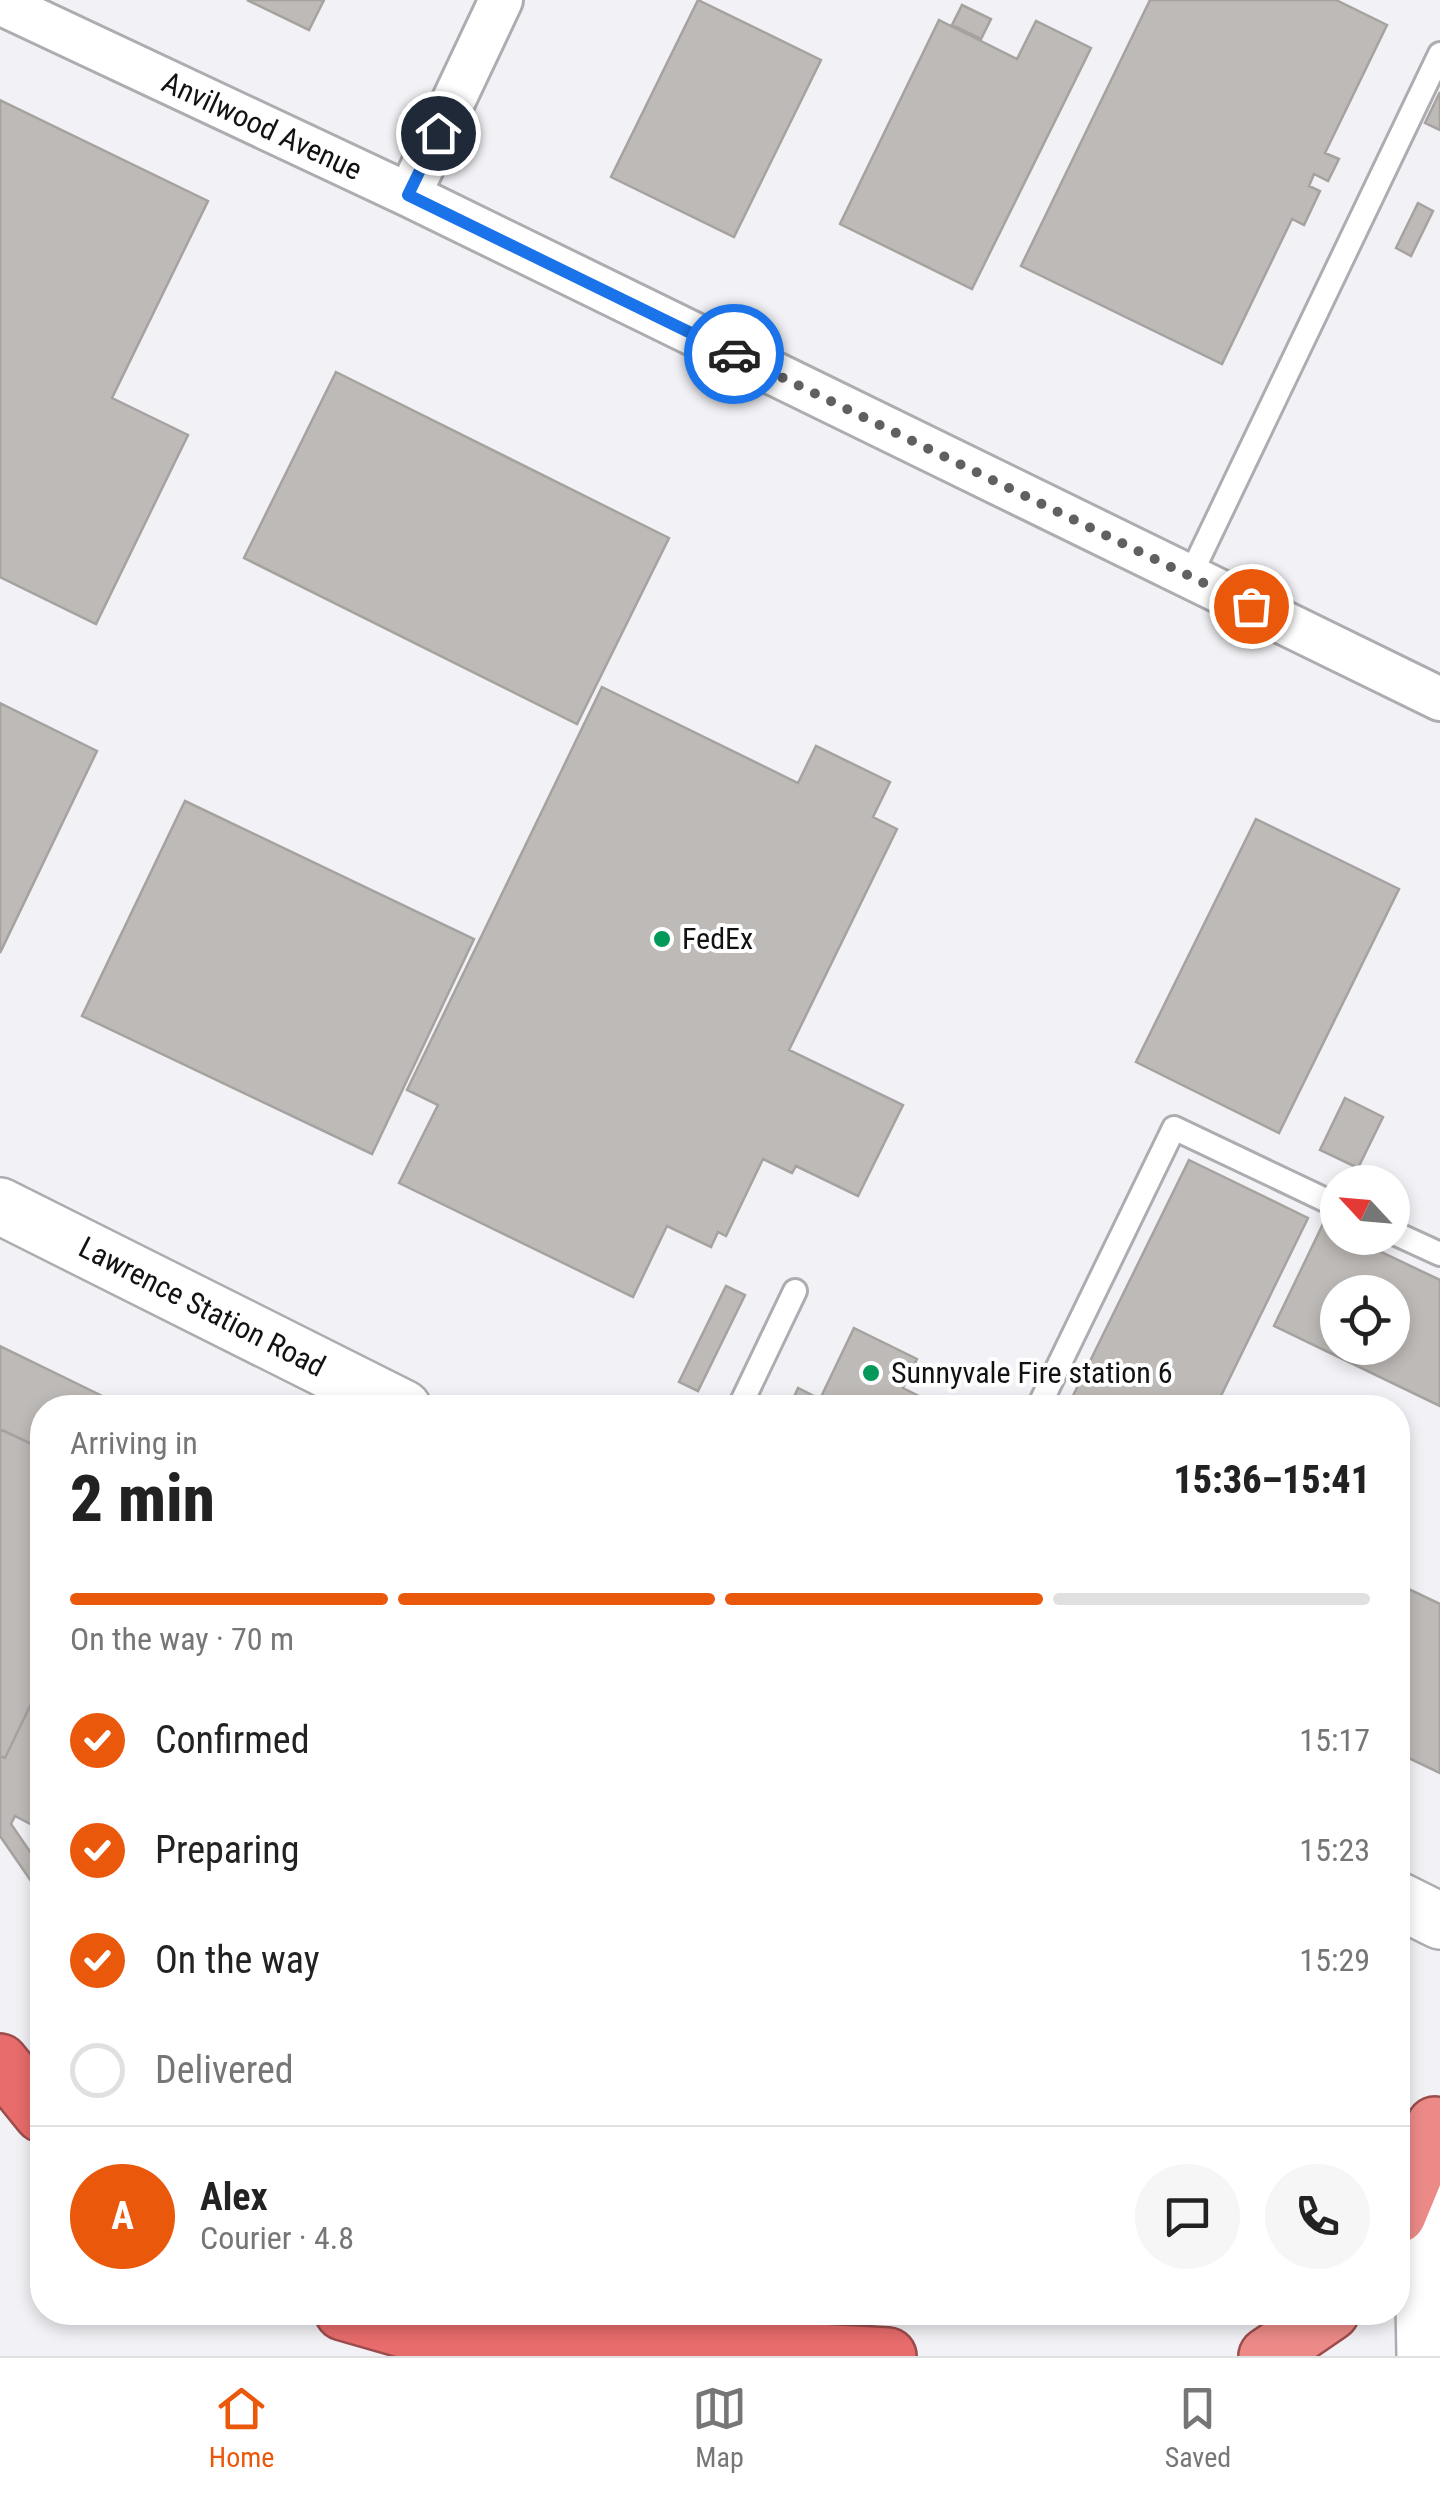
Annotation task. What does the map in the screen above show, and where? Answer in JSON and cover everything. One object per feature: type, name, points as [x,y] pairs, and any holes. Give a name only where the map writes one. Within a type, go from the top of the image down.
[{"type":"highway","points":[[0,2062],[30,2099]]},
{"type":"highway","points":[[1410,2186],[1438,2118]]},
{"type":"highway","points":[[388,2325],[441,2340],[888,2356]]},
{"type":"highway","points":[[1267,2356],[1312,2325]]},
{"type":"street","points":[[408,195],[501,0]]},
{"type":"street","name":"Anvilwood Avenue","points":[[0,3],[408,195],[1440,699]]},
{"type":"street","name":"Lawrence Station Road","points":[[0,1206],[377,1395]]},
{"type":"street","points":[[1410,1906],[1440,1922]]},
{"type":"street","points":[[1425,2356],[1424,2304],[1438,2118]]},
{"type":"lane","points":[[1190,576],[1440,54]]},
{"type":"lane","points":[[1044,1395],[1174,1128],[1320,1197]]},
{"type":"lane","points":[[1410,1240],[1440,1254]]},
{"type":"lane","points":[[745,1395],[795,1291]]},
{"type":"building","points":[[247,0],[324,0],[309,30]]},
{"type":"building","points":[[698,0],[821,60],[734,237],[611,177]]},
{"type":"building","points":[[1150,0],[1336,0],[1387,25],[1325,153],[1339,159],[1328,181],[1314,174],[1309,186],[1320,191],[1304,225],[1292,219],[1222,364],[1021,266]]},
{"type":"building","points":[[962,5],[991,19],[981,39],[952,25]]},
{"type":"building","points":[[939,20],[1017,59],[1036,21],[1091,48],[972,289],[840,224]]},
{"type":"building","points":[[1440,92],[1440,130],[1425,123]]},
{"type":"building","points":[[0,100],[208,201],[112,398],[188,435],[96,624],[0,577]]},
{"type":"building","points":[[1418,203],[1433,211],[1411,256],[1396,248]]},
{"type":"building","points":[[336,372],[669,538],[577,724],[244,558]]},
{"type":"building","name":"FedEx","points":[[602,687],[798,783],[816,746],[890,782],[873,817],[897,829],[789,1050],[903,1105],[858,1196],[796,1166],[792,1173],[763,1159],[726,1236],[718,1232],[711,1247],[667,1226],[633,1297],[399,1183],[438,1105],[407,1090]]},
{"type":"building","points":[[0,703],[97,751],[0,953]]},
{"type":"building","points":[[185,801],[474,939],[372,1154],[82,1016]]},
{"type":"building","points":[[1256,819],[1399,889],[1279,1133],[1136,1062]]},
{"type":"building","points":[[1345,1098],[1383,1117],[1359,1165],[1320,1150]]},
{"type":"building","points":[[1189,1160],[1308,1218],[1221,1395],[1073,1395]]},
{"type":"building","points":[[1320,1230],[1320,1255],[1388,1255],[1440,1280],[1440,1406],[1355,1365],[1410,1365],[1410,1275],[1320,1275],[1320,1348],[1274,1326]]},
{"type":"building","points":[[726,1286],[745,1295],[698,1391],[679,1382]]},
{"type":"building","name":"Sunnyvale Fire station 6","points":[[854,1328],[917,1359],[903,1388],[917,1395],[822,1395]]},
{"type":"building","points":[[0,1346],[100,1395],[30,1395],[30,1443],[0,1429]]},
{"type":"building","points":[[0,1429],[30,1443],[30,1706],[5,1758],[0,1756]]},
{"type":"building","points":[[1410,1590],[1440,1604],[1440,1773],[1410,1759]]},
{"type":"building","points":[[30,1706],[30,1824],[15,1816],[11,1824],[30,1852],[30,1880],[0,1836],[0,1756],[5,1758]]},
{"type":"way so far","points":[[734,354],[1251,606]]},
{"type":"place","name":"FedEx","points":[[662,939]]},
{"type":"place","name":"Sunnyvale Fire station 6","points":[[871,1373]]},
{"type":"route","points":[[438,133],[408,195],[734,354]]}]
